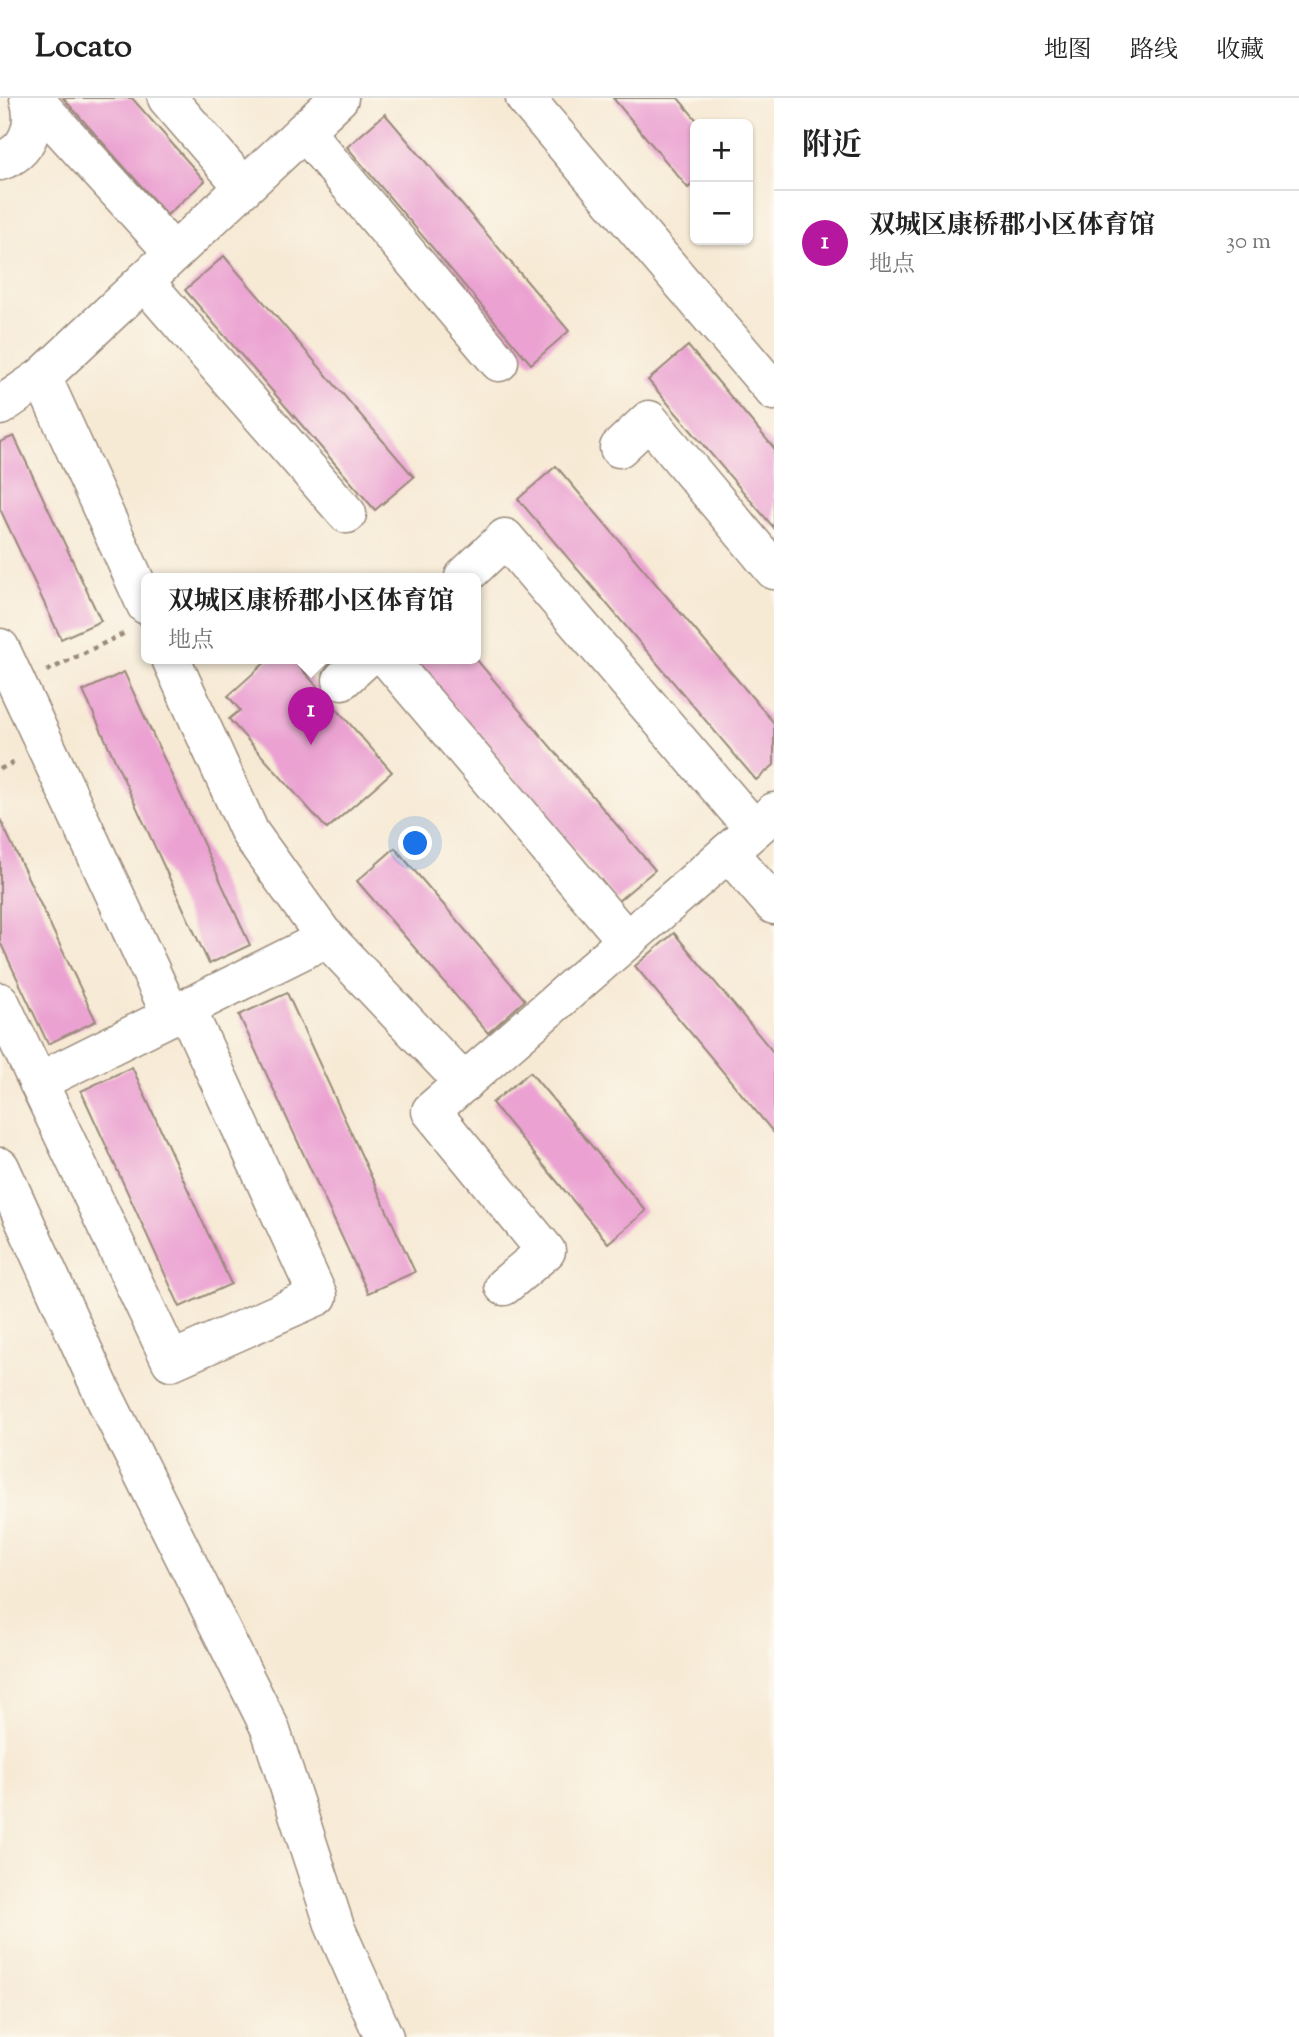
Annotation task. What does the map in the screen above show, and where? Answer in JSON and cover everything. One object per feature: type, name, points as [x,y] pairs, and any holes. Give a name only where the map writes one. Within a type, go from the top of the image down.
[{"type":"street","points":[[0,161],[18,151],[27,140],[32,126],[31,98]]},
{"type":"street","points":[[31,98],[174,253]]},
{"type":"street","points":[[167,98],[244,187]]},
{"type":"street","points":[[0,406],[42,377],[339,98]]},
{"type":"street","points":[[525,98],[774,391]]},
{"type":"street","points":[[304,131],[499,362]]},
{"type":"street","points":[[144,281],[346,514]]},
{"type":"street","points":[[42,377],[141,617]]},
{"type":"street","points":[[619,448],[649,420],[774,570]]},
{"type":"street","points":[[468,573],[505,538],[752,831],[774,905]]},
{"type":"street","points":[[0,648],[318,1296],[171,1361],[0,1002]]},
{"type":"street","points":[[173,664],[250,833],[327,937],[464,1083]]},
{"type":"street","points":[[392,664],[627,941]]},
{"type":"street","points":[[503,1286],[546,1251],[431,1111],[752,831]]},
{"type":"street","points":[[38,1082],[327,937]]},
{"type":"street","points":[[0,1167],[103,1394],[270,1728],[335,1927],[384,2037]]},
{"type":"path","points":[[18,686],[141,617]]},
{"type":"building","points":[[63,98],[132,98],[205,181],[167,215]]},
{"type":"building","points":[[613,98],[678,98],[696,119],[690,119],[688,188]]},
{"type":"building","points":[[385,114],[569,331],[531,364],[347,147]]},
{"type":"building","points":[[224,256],[414,477],[375,510],[185,290]]},
{"type":"building","points":[[688,346],[774,448],[774,528],[648,380]]},
{"type":"building","points":[[14,436],[101,621],[61,639],[0,509],[0,442]]},
{"type":"building","points":[[556,466],[774,723],[774,765],[756,780],[518,499]]},
{"type":"building","points":[[263,664],[297,664],[392,772],[327,829],[229,719],[240,710],[228,696]]},
{"type":"building","points":[[417,664],[480,664],[655,870],[618,901]]},
{"type":"building","points":[[124,672],[250,945],[209,964],[83,691]]},
{"type":"building","points":[[0,819],[96,1021],[48,1044],[0,942]]},
{"type":"building","points":[[395,848],[525,1000],[488,1033],[357,881]]},
{"type":"building","points":[[674,933],[774,1053],[774,1133],[635,966]]},
{"type":"building","points":[[287,993],[415,1272],[368,1293],[239,1015]]},
{"type":"building","points":[[132,1067],[231,1284],[180,1307],[81,1091]]},
{"type":"building","points":[[530,1072],[646,1211],[608,1243],[492,1103]]},
{"type":"place","name":"双城区康桥郡小区体育馆","points":[[311,745]]}]
